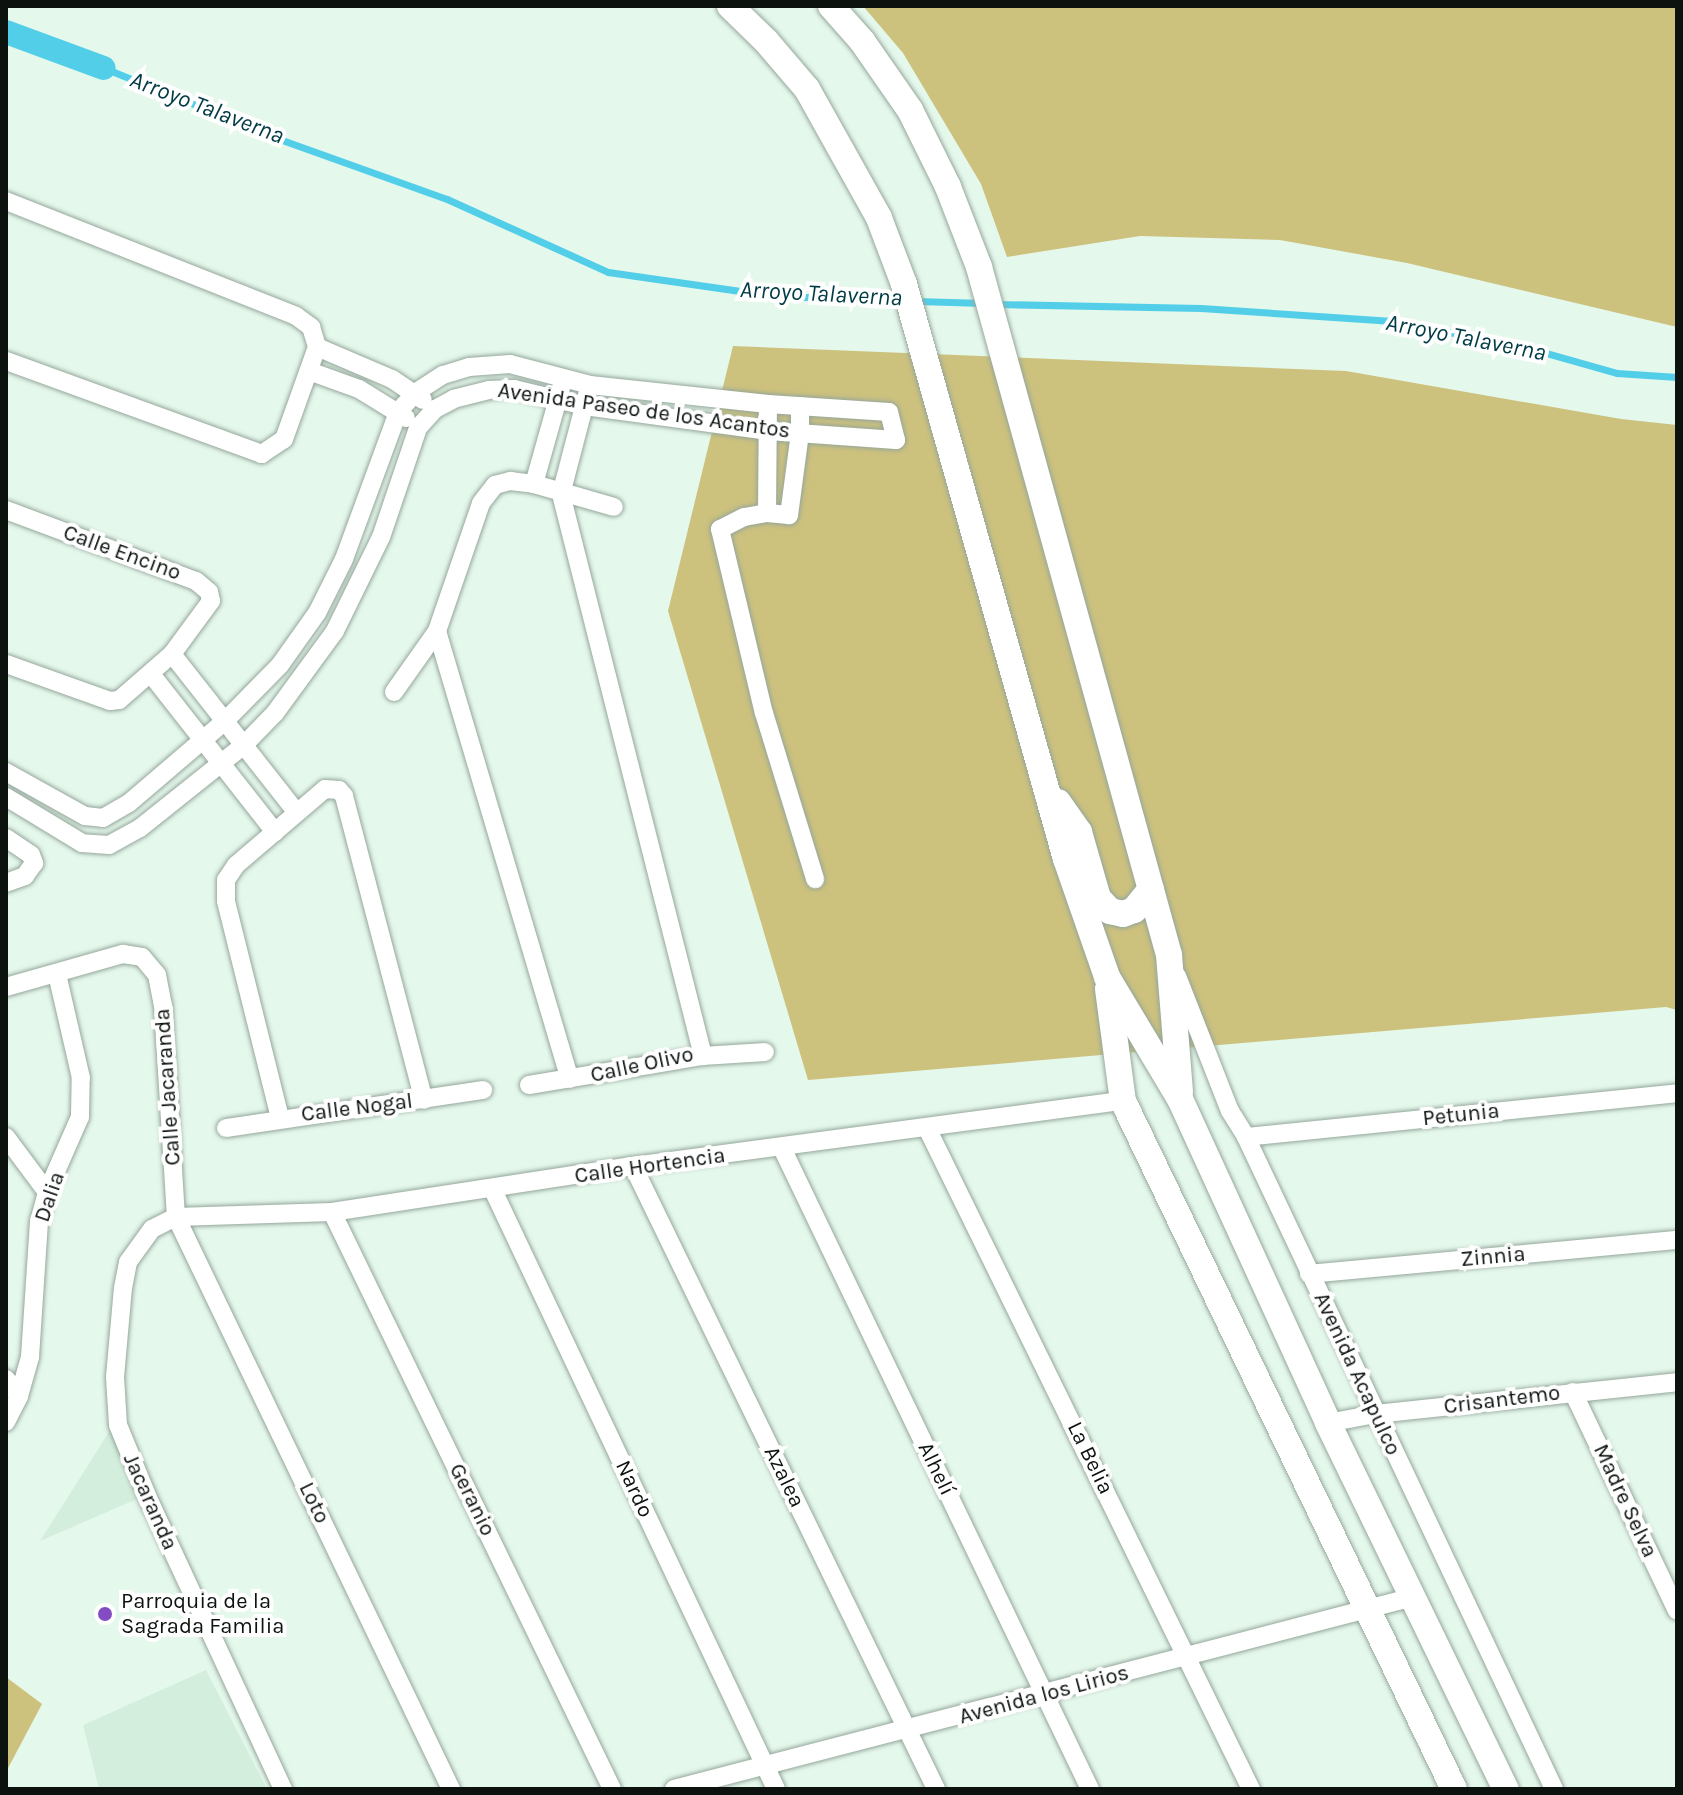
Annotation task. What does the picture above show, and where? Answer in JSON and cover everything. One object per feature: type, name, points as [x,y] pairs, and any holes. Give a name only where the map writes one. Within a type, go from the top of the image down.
[{"type":"street","points":[[730,6],[766,41],[807,89],[879,218],[904,284],[1047,790],[1107,977],[1123,1101],[1454,1789]]},
{"type":"street","points":[[831,6],[862,41],[910,110],[948,187],[979,267],[1169,955],[1180,1099]]},
{"type":"street","points":[[6,201],[296,316],[311,327],[317,347],[284,439],[269,452],[255,454],[6,361]]},
{"type":"street","points":[[317,347],[392,379],[435,409]]},
{"type":"street","name":"Avenida Paseo de los Acantos","points":[[6,772],[85,816],[103,818],[129,803],[203,741],[280,665],[317,613],[350,545],[398,412],[415,393],[443,375],[491,364],[510,364],[590,385],[768,404],[889,412],[896,440],[769,431],[585,406],[514,389],[489,390],[454,399],[435,409],[418,428],[381,537],[351,604],[297,685],[244,745],[127,837],[109,845],[82,843],[6,797]]},
{"type":"street","points":[[309,371],[359,389],[418,428]]},
{"type":"street","points":[[534,484],[564,378]]},
{"type":"street","name":"Calle Olivo","points":[[437,631],[570,1079],[703,1056],[561,494],[590,385]]},
{"type":"street","points":[[767,513],[768,404]]},
{"type":"street","points":[[800,406],[800,433],[789,515],[767,513],[744,517],[720,529],[764,713],[815,879]]},
{"type":"street","points":[[394,692],[437,631],[487,492],[510,481],[534,484],[614,507]]},
{"type":"street","name":"Calle Encino","points":[[6,510],[203,585],[211,601],[207,611],[172,654],[128,695],[110,701],[6,664]]},
{"type":"street","points":[[172,654],[297,813]]},
{"type":"street","points":[[151,674],[275,832]]},
{"type":"street","name":"Calle Nogal","points":[[325,789],[339,790],[344,796],[424,1100],[280,1118],[225,889],[236,865],[297,813],[325,789]]},
{"type":"street","points":[[1047,790],[1079,832],[1098,898],[1110,911],[1123,914],[1134,910],[1151,889]]},
{"type":"street","points":[[6,838],[31,855],[32,868],[25,876],[6,883]]},
{"type":"street","name":"Calle Jacaranda","points":[[57,974],[123,954],[148,961],[157,975],[163,1005],[176,1217]]},
{"type":"street","name":"Avenida Acapulco","points":[[1169,955],[1230,1111],[1246,1137],[1554,1789]]},
{"type":"street","points":[[6,987],[57,974]]},
{"type":"street","name":"Dalia","points":[[6,1422],[19,1396],[30,1357],[39,1222],[47,1192],[73,1136],[82,1095],[81,1078],[57,974]]},
{"type":"street","points":[[1107,977],[1180,1099],[1328,1423],[1506,1789]]},
{"type":"street","points":[[703,1056],[765,1052]]},
{"type":"street","points":[[529,1085],[570,1079]]},
{"type":"street","points":[[424,1100],[483,1090]]},
{"type":"street","name":"Petunia","points":[[1246,1137],[1677,1093]]},
{"type":"street","name":"Calle Hortencia","points":[[176,1217],[332,1212],[493,1190],[633,1166],[1123,1101]]},
{"type":"street","points":[[226,1128],[280,1118]]},
{"type":"street","name":"La Belia","points":[[927,1128],[1251,1789]]},
{"type":"street","points":[[6,1137],[47,1192]]},
{"type":"street","name":"Alhelí","points":[[782,1148],[1090,1789]]},
{"type":"street","name":"Azalea","points":[[633,1166],[936,1789]]},
{"type":"street","name":"Nardo","points":[[493,1190],[776,1789]]},
{"type":"street","name":"Geranio","points":[[332,1212],[612,1789]]},
{"type":"street","name":"Jacaranda","points":[[176,1217],[152,1229],[128,1262],[115,1377],[118,1425],[150,1503],[283,1789]]},
{"type":"street","name":"Loto","points":[[176,1217],[451,1789]]},
{"type":"street","name":"Zinnia","points":[[1309,1274],[1677,1240]]},
{"type":"street","points":[[6,1379],[19,1396]]},
{"type":"street","name":"Crisantemo","points":[[1328,1423],[1375,1414],[1677,1382]]},
{"type":"street","name":"Madre Selva","points":[[1573,1392],[1677,1611]]},
{"type":"street","name":"Avenida los Lirios","points":[[674,1789],[764,1764],[908,1731],[1413,1597]]},
{"type":"shaded area","points":[[863,6],[1677,6],[1677,327],[1407,263],[1280,240],[1140,236],[1007,257],[981,184],[903,53]]},
{"type":"shaded area","points":[[733,346],[1346,371],[1621,419],[1677,425],[1677,1010],[1666,1007],[808,1080],[668,611]]},
{"type":"shaded area","points":[[114,1424],[144,1496],[40,1541]]},
{"type":"shaded area","points":[[206,1670],[267,1789],[99,1789],[83,1725]]},
{"type":"shaded area","points":[[6,1677],[42,1704],[6,1772]]},
{"type":"waterway","name":"Arroyo Talaverna","points":[[6,32],[104,68]]},
{"type":"waterway","name":"Arroyo Talaverna","points":[[104,68],[282,140],[447,199],[608,272],[774,296],[904,300]]},
{"type":"waterway","name":"Arroyo Talaverna","points":[[916,301],[984,303]]},
{"type":"waterway","name":"Arroyo Talaverna","points":[[996,304],[1201,308],[1393,321],[1521,346],[1617,373],[1677,377]]},
{"type":"place","name":"Parroquia de la Sagrada Familia","points":[[105,1614]]}]
